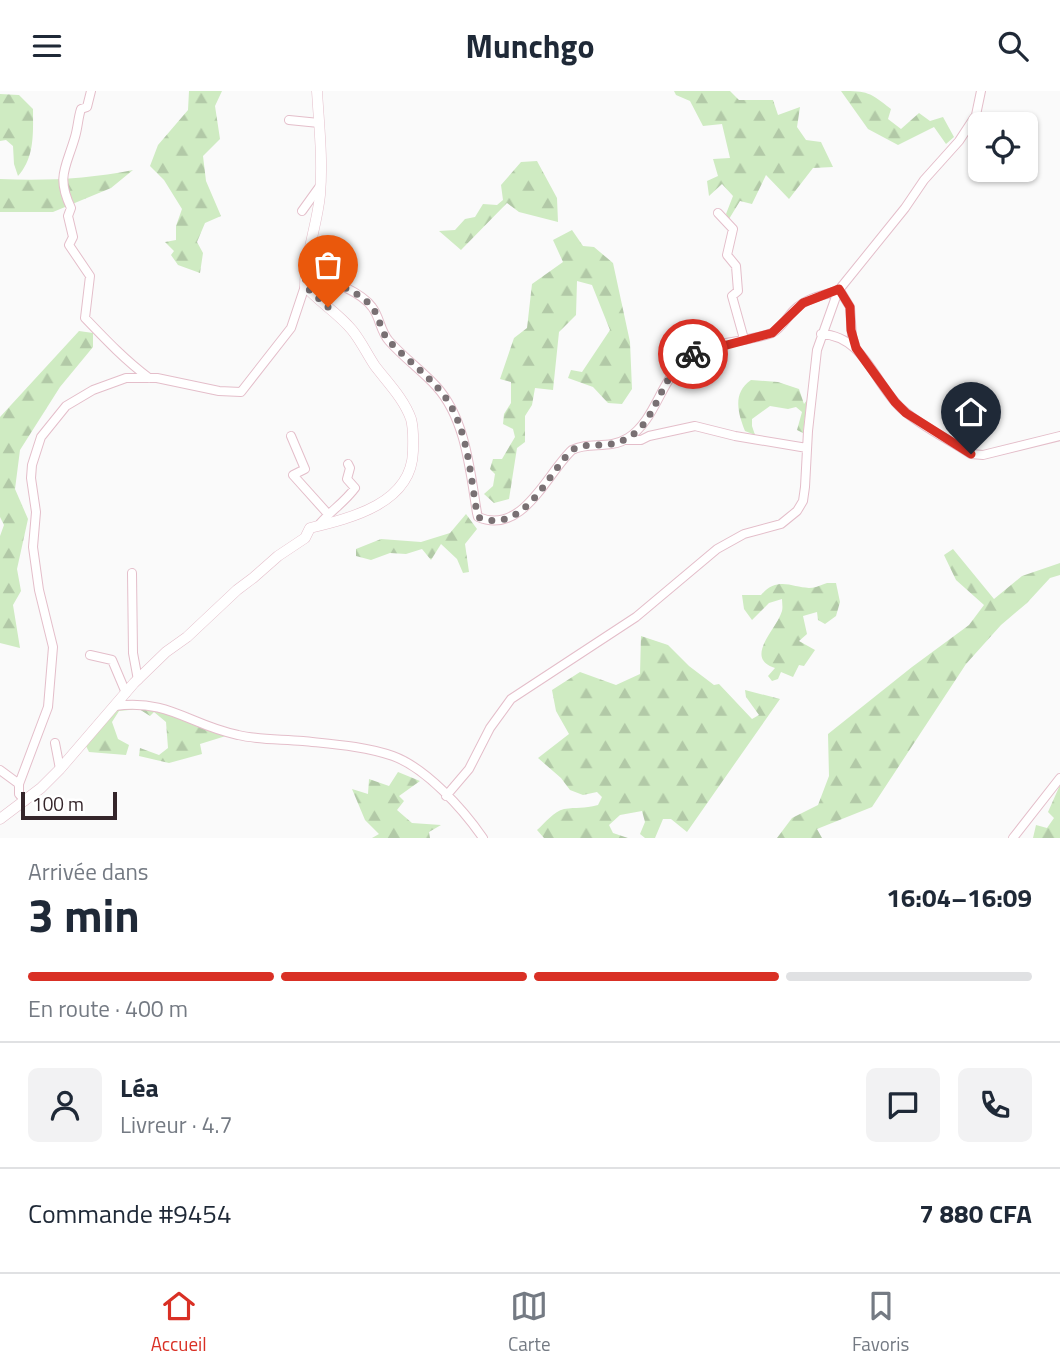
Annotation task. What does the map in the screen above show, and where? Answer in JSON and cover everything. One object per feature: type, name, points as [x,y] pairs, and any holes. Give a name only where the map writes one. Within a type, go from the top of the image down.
[{"type":"street","points":[[90,91],[87,107],[81,109],[76,133],[63,169],[63,191],[71,208],[68,216],[73,237],[69,245],[90,276],[85,318],[112,344],[122,358],[149,378]]},
{"type":"street","points":[[25,801],[19,794],[19,784],[48,706],[53,647],[39,590],[33,547],[36,512],[31,478],[38,445],[57,416],[76,400],[93,390],[126,378],[149,378],[219,391],[241,392],[291,328],[305,286],[320,186],[317,91]]},
{"type":"street","points":[[446,796],[469,769],[490,728],[512,699],[636,617],[717,549],[744,534],[781,524],[792,517],[803,501],[817,350],[839,290],[905,208],[923,180],[960,141],[976,115],[981,91]]},
{"type":"street","points":[[289,120],[319,123]]},
{"type":"street","points":[[302,211],[320,186]]},
{"type":"street","points":[[718,213],[733,229],[727,255],[736,266],[738,291],[732,296],[744,339]]},
{"type":"street","points":[[306,272],[334,283],[369,303],[386,337],[445,396],[464,442],[477,513],[482,519],[504,518],[524,508],[577,447],[609,446],[626,439],[642,426],[669,379],[687,357],[772,333],[803,303],[839,290]]},
{"type":"street","points":[[0,818],[25,801],[60,769],[126,693],[166,652],[187,637],[278,556],[305,538],[310,528],[353,516],[394,494],[410,473],[413,441],[411,418],[358,337],[305,286]]},
{"type":"street","points":[[839,290],[850,307],[851,330],[856,348],[900,408],[971,454],[983,455],[1060,436]]},
{"type":"street","points":[[821,334],[838,337],[856,348]]},
{"type":"street","points":[[626,439],[636,441],[658,433],[695,426],[735,436],[807,448]]},
{"type":"street","points":[[291,436],[304,469],[293,475],[328,514]]},
{"type":"street","points":[[318,526],[355,488],[347,479],[348,464]]},
{"type":"street","points":[[132,573],[134,665],[138,680]]},
{"type":"street","points":[[90,655],[112,660],[126,693]]},
{"type":"street","points":[[115,706],[155,705],[238,735],[379,752],[405,762],[470,819],[483,838]]},
{"type":"street","points":[[55,743],[60,769]]},
{"type":"street","points":[[2,773],[19,784]]},
{"type":"street","points":[[1013,838],[1060,778]]},
{"type":"green space","points":[[189,91],[222,91],[215,106],[220,139],[203,156],[206,181],[221,216],[205,223],[197,242],[203,253],[200,273],[178,265],[171,255],[174,251],[165,242],[176,240],[176,226],[182,209],[164,180],[150,166],[158,145],[188,110]]},
{"type":"green space","points":[[674,91],[730,91],[739,100],[773,100],[778,115],[800,107],[797,127],[806,140],[821,142],[833,167],[813,168],[789,199],[766,175],[752,204],[740,201],[729,219],[726,214],[733,196],[722,184],[709,196],[707,181],[718,176],[713,159],[730,158],[722,124],[703,126],[690,101],[676,95]]},
{"type":"green space","points":[[841,91],[863,92],[878,99],[891,109],[888,119],[901,129],[919,113],[930,121],[943,117],[954,137],[946,144],[934,127],[898,145],[868,129]]},
{"type":"green space","points":[[0,94],[19,95],[33,109],[30,153],[18,176],[13,146],[6,140],[0,141]]},
{"type":"green space","points":[[537,161],[557,198],[558,222],[519,212],[507,203],[461,250],[439,231],[455,230],[465,219],[475,217],[483,204],[497,205],[503,200],[501,185],[521,162]]},
{"type":"green space","points":[[133,170],[111,188],[53,212],[0,212],[0,179],[67,179]]},
{"type":"green space","points":[[572,230],[583,246],[594,247],[613,263],[630,342],[632,389],[622,404],[608,403],[593,387],[568,378],[571,370],[582,372],[610,330],[592,285],[577,281],[576,315],[559,332],[553,390],[535,388],[532,405],[525,416],[525,442],[517,448],[509,499],[494,503],[484,494],[493,486],[495,474],[490,469],[493,459],[502,459],[515,437],[513,429],[503,424],[504,414],[511,403],[511,382],[500,379],[514,338],[527,328],[532,284],[563,262],[553,240]]},
{"type":"green space","points":[[79,331],[93,333],[93,347],[60,387],[20,450],[15,489],[28,519],[17,569],[21,591],[13,605],[20,648],[0,643],[0,536],[4,525],[0,517],[0,417]]},
{"type":"green space","points":[[751,380],[778,382],[799,389],[804,404],[807,400],[803,433],[797,430],[802,412],[796,407],[788,409],[770,406],[752,419],[755,435],[745,431],[738,404],[741,391]]},
{"type":"green space","points":[[466,514],[477,529],[465,544],[469,572],[463,573],[457,559],[441,544],[431,560],[422,549],[406,554],[390,553],[371,560],[356,556],[356,549],[381,539],[421,542],[450,533]]},
{"type":"green space","points":[[953,549],[994,599],[1022,576],[1060,563],[1060,575],[1050,578],[1027,603],[1001,625],[966,664],[872,807],[817,829],[822,838],[777,838],[792,818],[818,805],[829,776],[828,734],[969,625],[984,605],[956,580],[944,555]]},
{"type":"green space","points":[[836,583],[840,602],[836,616],[825,624],[818,620],[817,612],[803,616],[807,634],[799,641],[815,650],[804,666],[799,665],[793,677],[781,672],[778,679],[772,681],[768,676],[775,668],[766,663],[762,650],[782,611],[782,599],[769,603],[752,620],[744,609],[742,595],[761,595],[775,585],[782,584],[809,588]]},
{"type":"green space","points":[[641,636],[668,645],[689,666],[714,685],[719,684],[752,719],[759,715],[746,697],[745,690],[780,699],[687,832],[671,819],[663,819],[655,838],[645,838],[640,834],[645,822],[642,811],[620,815],[609,825],[613,833],[628,838],[544,838],[537,830],[557,812],[598,805],[602,797],[597,792],[583,795],[570,790],[561,778],[538,758],[569,734],[556,711],[552,690],[580,672],[616,685],[640,674]]},
{"type":"green space","points":[[159,703],[251,737],[229,735],[200,744],[202,754],[169,763],[139,756],[140,748],[159,755],[168,748],[166,722],[154,712],[150,716],[139,709],[119,711],[112,722],[118,739],[129,745],[126,755],[89,752],[85,744],[114,708],[123,704]]},
{"type":"green space","points":[[398,772],[420,781],[399,796],[404,801],[397,810],[412,823],[441,825],[429,832],[430,838],[372,838],[379,834],[365,820],[352,789],[368,794],[369,779],[389,786]]},
{"type":"green space","points":[[1060,785],[1060,838],[1033,838],[1036,825],[1047,828],[1054,818],[1048,812]]},
{"type":"way so far","points":[[328,307],[305,286],[306,272],[334,283],[369,303],[386,337],[445,396],[464,442],[478,517],[486,520],[511,516],[524,508],[541,491],[566,456],[577,447],[609,446],[637,432],[677,367],[693,354]]},
{"type":"route","points":[[693,354],[772,333],[803,303],[839,289],[852,312],[851,330],[856,348],[895,402],[906,413],[971,454]]}]
